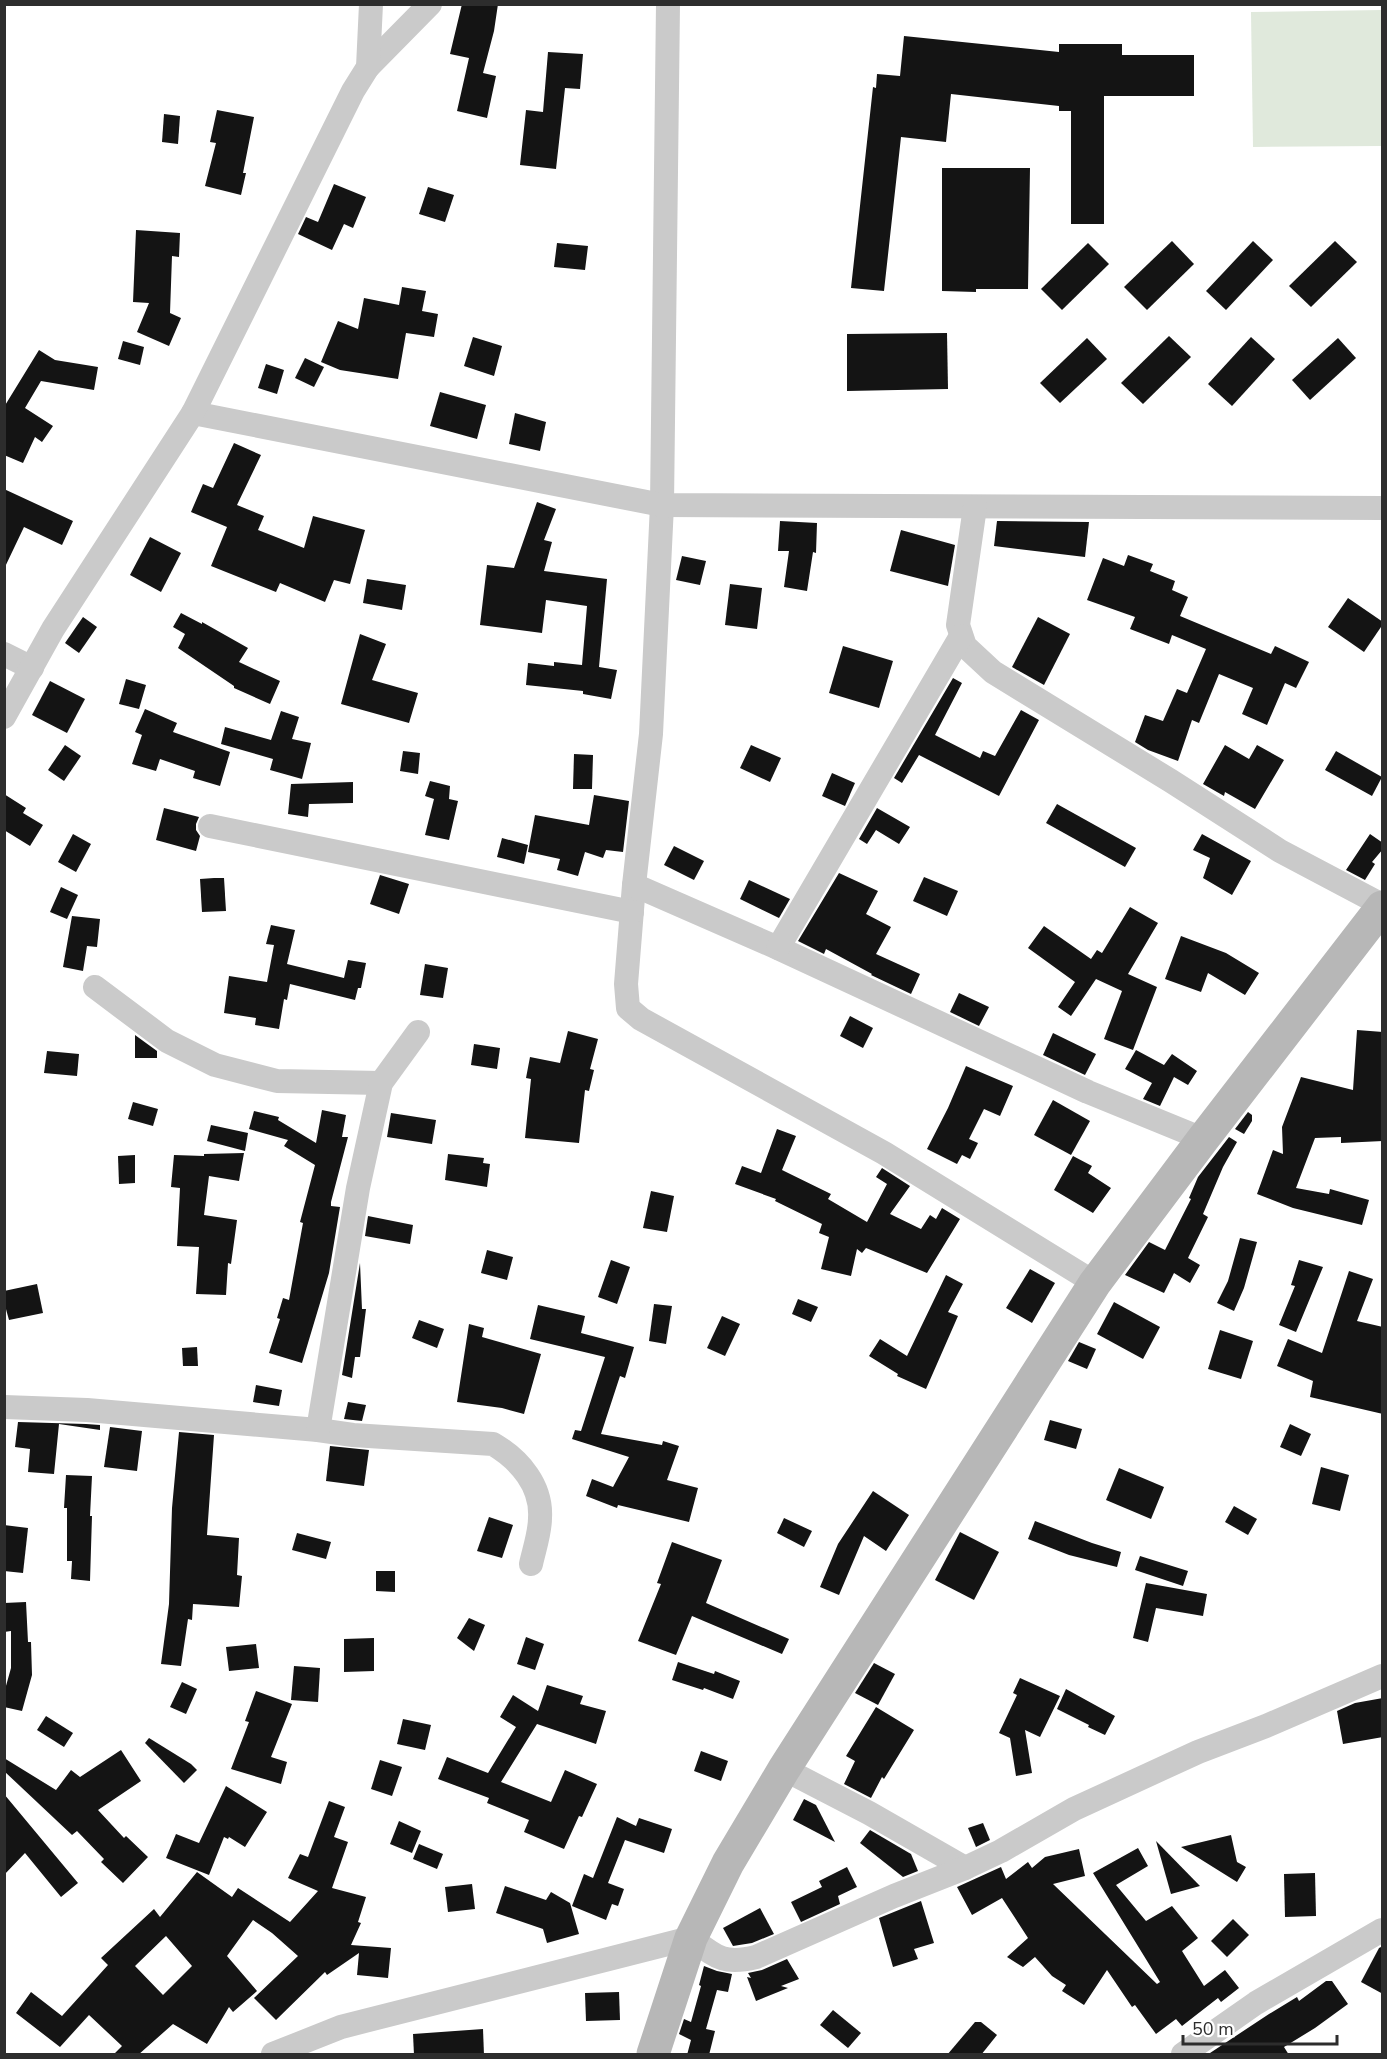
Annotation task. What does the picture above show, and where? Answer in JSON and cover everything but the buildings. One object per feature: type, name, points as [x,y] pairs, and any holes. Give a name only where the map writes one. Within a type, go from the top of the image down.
[{"type":"street","points":[[368,66],[371,4]]},
{"type":"street","points":[[4,717],[53,629],[193,413],[353,91],[368,66],[430,4]]},
{"type":"street","points":[[668,4],[662,505],[651,734],[634,885],[626,1000],[628,1008],[633,1014],[884,1153],[1095,1283]]},
{"type":"street","points":[[193,413],[662,505],[1383,508]]},
{"type":"street","points":[[653,2055],[691,1938],[728,1863],[784,1769],[1095,1283],[1383,906],[1280,851],[993,672],[965,646],[958,625],[975,507]]},
{"type":"street","points":[[778,948],[961,636]]},
{"type":"street","points":[[4,654],[32,668]]},
{"type":"street","points":[[210,826],[632,912]]},
{"type":"street","points":[[634,885],[778,948],[1088,1092],[1203,1139]]},
{"type":"street","points":[[96,987],[167,1041],[215,1065],[277,1081],[381,1083]]},
{"type":"street","points":[[318,1430],[358,1188],[381,1083],[418,1032]]},
{"type":"street","points":[[4,1407],[87,1410],[318,1430],[353,1436],[493,1444],[508,1453],[527,1474],[538,1491],[540,1518],[531,1564]]},
{"type":"street","points":[[691,1938],[712,1955],[723,1959],[738,1962],[756,1957],[894,1896],[965,1868],[1001,1851],[1074,1809],[1198,1752],[1383,1676]]},
{"type":"street","points":[[784,1769],[869,1813],[965,1868]]},
{"type":"street","points":[[1183,2055],[1256,2003],[1380,1933]]},
{"type":"street","points":[[273,2055],[341,2027],[691,1938]]},
{"type":"shaded area","points":[[1382,10],[1382,146],[1253,147],[1251,12]]}]
